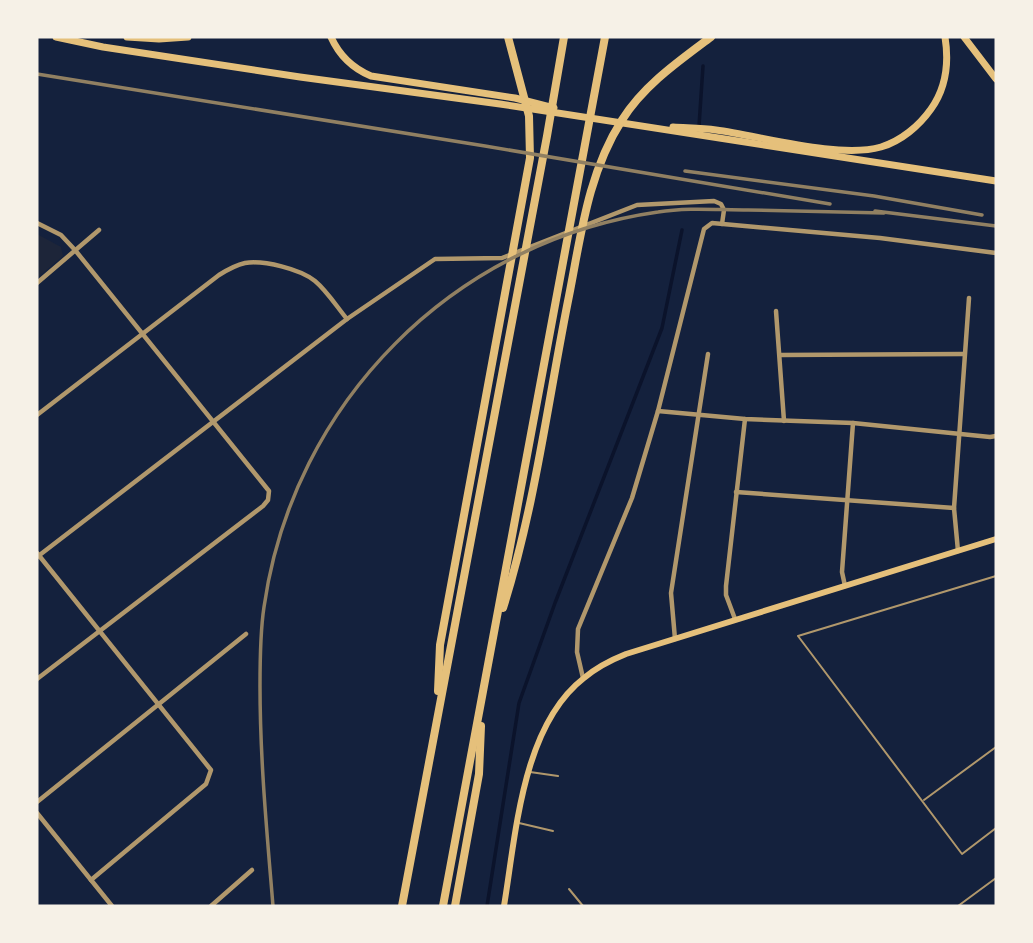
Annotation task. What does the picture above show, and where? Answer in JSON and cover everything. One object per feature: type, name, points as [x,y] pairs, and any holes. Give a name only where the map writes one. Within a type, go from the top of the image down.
[{"type":"highway","points":[[437,720],[439,645],[529,168],[531,144],[527,108],[508,37]]},
{"type":"highway","points":[[402,906],[564,37]]},
{"type":"highway","points":[[443,906],[606,37]]},
{"type":"highway","points":[[492,644],[520,553],[592,183],[623,117],[653,83],[711,37]]},
{"type":"highway","points":[[455,906],[479,774],[483,693]]},
{"type":"main road","points":[[56,37],[103,47],[634,124],[753,145],[996,181]]},
{"type":"main road","points":[[127,37],[188,37]]},
{"type":"main road","points":[[331,37],[345,59],[371,76],[514,98],[606,120]]},
{"type":"main road","points":[[634,124],[715,130],[852,151],[878,148],[910,131],[936,102],[945,77],[945,37]]},
{"type":"main road","points":[[964,37],[996,79]]},
{"type":"main road","points":[[504,906],[529,772],[541,735],[554,712],[583,678],[607,662],[626,654],[996,539]]},
{"type":"street","points":[[91,880],[210,780],[211,770],[38,555],[347,320],[435,259],[502,258],[637,205],[714,201],[724,210],[722,224]]},
{"type":"street","points":[[37,223],[61,234],[75,250],[269,491],[268,499],[37,679]]},
{"type":"street","points":[[583,678],[577,652],[578,629],[632,498],[658,411],[704,229],[712,223],[880,238],[996,253]]},
{"type":"street","points":[[37,283],[99,230]]},
{"type":"street","points":[[37,415],[142,333],[228,270],[240,265],[254,263],[295,270],[314,280],[347,320]]},
{"type":"street","points":[[958,551],[954,508],[957,434],[969,298]]},
{"type":"street","points":[[776,311],[784,421]]},
{"type":"street","points":[[675,639],[671,593],[708,354]]},
{"type":"street","points":[[780,355],[964,354]]},
{"type":"street","points":[[658,411],[745,419],[853,423],[996,436]]},
{"type":"street","points":[[736,619],[726,595],[726,586],[745,419]]},
{"type":"street","points":[[845,586],[842,572],[853,423]]},
{"type":"street","points":[[736,492],[954,508]]},
{"type":"street","points":[[37,802],[246,634]]},
{"type":"street","points":[[37,813],[112,906]]},
{"type":"street","points":[[211,906],[252,870]]},
{"type":"lane","points":[[996,576],[798,636],[962,854],[996,828]]},
{"type":"lane","points":[[922,801],[996,747]]},
{"type":"lane","points":[[529,772],[558,776]]},
{"type":"lane","points":[[518,823],[554,831]]},
{"type":"lane","points":[[958,906],[996,878]]},
{"type":"lane","points":[[569,889],[583,906]]},
{"type":"shaded area","points":[[37,234],[61,247],[63,256],[37,278]]},
{"type":"waterway","points":[[699,126],[703,66]]},
{"type":"waterway","points":[[487,906],[519,703],[662,328],[682,230]]},
{"type":"railway","points":[[37,74],[830,204]]},
{"type":"railway","points":[[685,171],[874,196],[982,215]]},
{"type":"railway","points":[[273,906],[260,714],[260,646],[264,607],[281,533],[309,463],[347,400],[395,344],[451,296],[514,257],[583,229],[658,212],[680,210],[884,213]]},
{"type":"railway","points":[[875,211],[996,226]]}]
